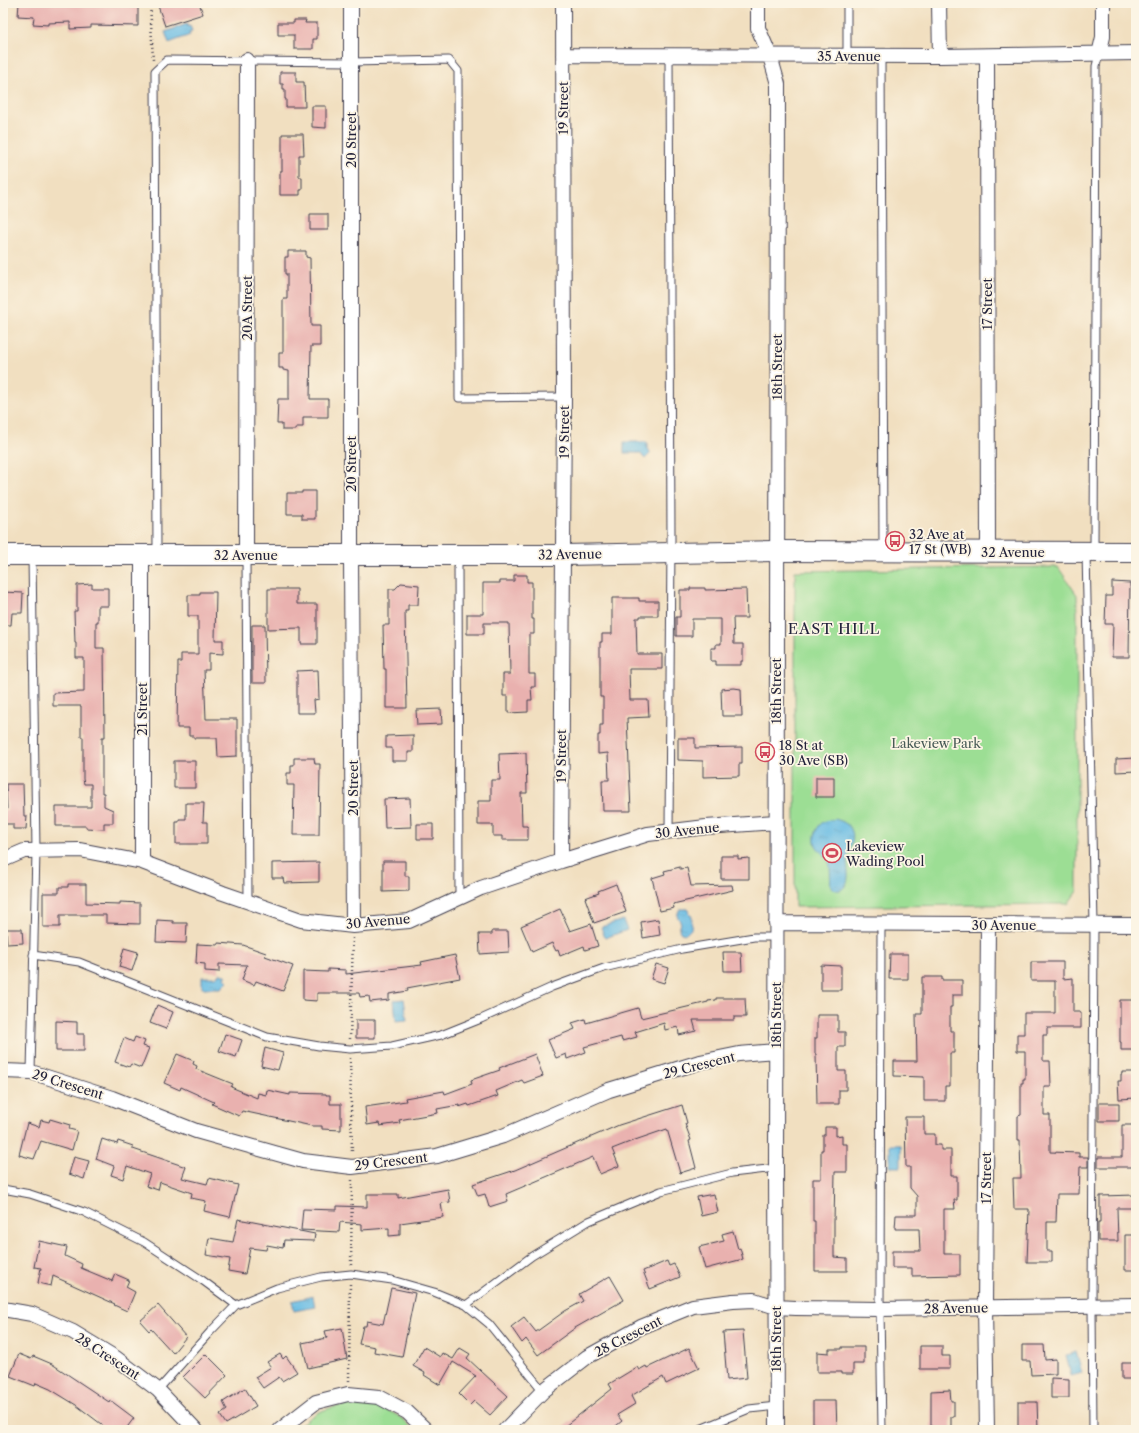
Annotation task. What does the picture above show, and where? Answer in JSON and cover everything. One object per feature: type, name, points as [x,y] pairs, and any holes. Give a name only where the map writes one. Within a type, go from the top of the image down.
[{"type":"street","name":"20 Street","points":[[351,3],[353,926]]},
{"type":"street","name":"19 Street","points":[[561,861],[564,397],[563,3]]},
{"type":"street","name":"18th Street","points":[[758,3],[758,28],[770,56],[778,84],[776,551],[777,1430]]},
{"type":"street","points":[[938,3],[940,56]]},
{"type":"street","points":[[1100,54],[1103,37],[1103,3]]},
{"type":"street","name":"35 Avenue","points":[[563,55],[987,56],[1136,54]]},
{"type":"street","name":"17 Street","points":[[987,56],[988,552]]},
{"type":"street","name":"20A Street","points":[[246,555],[247,60]]},
{"type":"street","name":"32 Avenue","points":[[3,556],[562,555],[776,551],[1136,552]]},
{"type":"street","name":"21 Street","points":[[142,862],[149,556]]},
{"type":"street","name":"30 Avenue","points":[[3,860],[24,851],[80,850],[142,862],[301,920],[353,926],[409,921],[481,888],[648,834],[706,827],[776,822]]},
{"type":"street","name":"30 Avenue","points":[[776,930],[881,924],[1136,925]]},
{"type":"street","name":"17 Street","points":[[987,1430],[985,1307],[988,925]]},
{"type":"street","name":"29 Crescent","points":[[3,1071],[31,1072],[112,1098],[196,1131],[303,1161],[352,1167],[437,1156],[503,1136],[609,1090],[700,1062],[739,1054],[776,1051]]},
{"type":"street","name":"28 Crescent","points":[[505,1430],[543,1391],[587,1357],[641,1327],[693,1306],[733,1300],[754,1300],[776,1307]]},
{"type":"street","name":"28 Avenue","points":[[776,1307],[880,1309],[1136,1305]]},
{"type":"street","name":"28 Crescent","points":[[3,1309],[32,1314],[72,1332],[116,1358],[158,1390],[196,1430]]},
{"type":"street","points":[[280,1430],[316,1402],[348,1394],[379,1397],[407,1412],[426,1430]]},
{"type":"lane","points":[[847,3],[847,56]]},
{"type":"lane","points":[[1093,1430],[1092,1306],[1094,924],[1090,552],[1096,66],[1100,54]]},
{"type":"lane","points":[[669,55],[669,832]]},
{"type":"lane","points":[[882,56],[882,552]]},
{"type":"lane","points":[[149,556],[155,70],[167,60],[351,62],[449,60],[458,71],[459,398],[564,397]]},
{"type":"lane","points":[[246,555],[248,901]]},
{"type":"lane","points":[[458,555],[459,899]]},
{"type":"lane","points":[[31,1072],[36,851],[32,556]]},
{"type":"lane","points":[[881,924],[880,1309],[882,1430]]},
{"type":"lane","points":[[33,955],[79,962],[267,1037],[319,1046],[350,1049],[392,1046],[441,1035],[552,987],[604,968],[682,949],[754,938],[776,930]]},
{"type":"lane","points":[[466,1305],[532,1256],[588,1221],[661,1191],[732,1173],[776,1168]]},
{"type":"lane","points":[[3,1188],[30,1194],[84,1212],[144,1242],[202,1280],[236,1305]]},
{"type":"lane","points":[[158,1390],[236,1305],[277,1288],[321,1277],[351,1274],[392,1280],[434,1292],[466,1305],[489,1324],[543,1391]]},
{"type":"lane","points":[[698,1430],[749,1410],[777,1406]]},
{"type":"path","points":[[150,3],[152,56],[155,70]]},
{"type":"green space","name":"Lakeview Park","points":[[1058,567],[1077,595],[1077,891],[1068,904],[795,907],[795,571]]},
{"type":"green space","points":[[356,1403],[388,1410],[401,1418],[414,1430],[296,1430],[309,1418],[323,1410]]},
{"type":"water","points":[[187,24],[188,27],[190,26],[192,31],[189,32],[190,35],[169,43],[165,32]]},
{"type":"water","points":[[624,442],[647,442],[647,449],[651,453],[645,459],[640,453],[624,453]]},
{"type":"water","points":[[835,819],[848,825],[853,836],[847,859],[848,877],[846,885],[844,888],[838,890],[831,887],[829,862],[817,847],[815,840],[817,828],[826,821]]},
{"type":"water","points":[[687,909],[692,917],[691,929],[686,934],[681,933],[679,930],[681,923],[677,916],[679,910]]},
{"type":"water","points":[[623,920],[627,930],[605,938],[601,927]]},
{"type":"water","points":[[220,973],[227,976],[225,978],[228,981],[221,988],[202,988],[202,977],[216,977]]},
{"type":"water","points":[[404,999],[407,1020],[396,1021],[394,1000]]},
{"type":"water","points":[[890,1145],[901,1145],[901,1167],[890,1167]]},
{"type":"water","points":[[313,1296],[315,1307],[294,1311],[292,1301]]},
{"type":"water","points":[[1076,1352],[1082,1373],[1071,1376],[1066,1355]]},
{"type":"building","points":[[19,3],[138,3],[138,26],[91,25],[91,28],[70,29],[70,22],[48,23],[48,25],[33,24],[34,17],[18,16]]},
{"type":"building","points":[[157,3],[199,3],[203,14],[165,26]]},
{"type":"building","points":[[294,20],[306,20],[305,23],[317,23],[317,39],[313,39],[313,49],[294,49],[294,35],[278,35],[278,23],[294,23]]},
{"type":"building","points":[[280,72],[296,72],[296,82],[304,82],[305,107],[286,107],[285,89],[283,89],[283,84],[280,84]]},
{"type":"building","points":[[312,106],[326,106],[326,128],[312,127]]},
{"type":"building","points":[[282,134],[303,134],[304,155],[299,155],[299,177],[302,177],[302,190],[300,190],[300,195],[280,195],[280,171],[282,171]]},
{"type":"building","points":[[310,214],[328,214],[328,230],[310,230]]},
{"type":"building","points":[[288,251],[306,251],[306,257],[310,258],[311,326],[320,326],[320,346],[311,346],[310,399],[328,399],[328,417],[303,417],[303,427],[296,427],[296,430],[282,430],[282,424],[277,424],[278,399],[289,399],[289,371],[279,368],[279,353],[283,353],[283,299],[287,299],[285,257],[288,257]]},
{"type":"building","points":[[302,491],[315,491],[315,519],[302,519],[302,514],[287,514],[287,493],[302,493]]},
{"type":"building","points":[[514,575],[527,575],[527,582],[532,582],[532,619],[534,619],[534,634],[529,634],[529,674],[535,674],[535,687],[531,687],[532,700],[528,700],[528,712],[508,713],[508,696],[503,696],[503,674],[510,674],[509,623],[484,623],[484,634],[467,634],[467,614],[483,614],[483,583],[514,581]]},
{"type":"building","points":[[1112,582],[1130,583],[1129,657],[1112,657],[1113,624],[1105,624],[1106,596],[1112,596]]},
{"type":"building","points":[[401,583],[419,585],[418,605],[408,605],[408,611],[405,611],[407,708],[386,708],[386,669],[384,669],[383,625],[389,625],[389,589],[395,589]]},
{"type":"building","points":[[92,584],[92,588],[108,588],[108,606],[98,606],[98,622],[96,622],[96,648],[104,648],[105,737],[102,737],[102,793],[104,793],[104,806],[113,810],[113,823],[104,823],[104,829],[86,828],[86,826],[56,826],[56,807],[91,807],[91,784],[84,784],[83,779],[81,706],[53,706],[53,693],[84,692],[84,658],[76,658],[74,611],[77,611],[77,585]]},
{"type":"building","points":[[690,588],[705,588],[705,590],[746,589],[747,618],[733,618],[734,644],[743,644],[743,661],[741,661],[741,665],[716,665],[716,661],[711,661],[711,648],[716,648],[716,644],[721,644],[721,619],[692,619],[692,636],[676,636],[676,617],[680,617],[680,590],[690,590]]},
{"type":"building","points":[[268,589],[297,589],[297,604],[317,604],[317,644],[301,644],[301,628],[268,629]]},
{"type":"building","points":[[3,592],[23,593],[22,613],[12,613],[11,625],[3,625]]},
{"type":"building","points":[[200,592],[216,592],[215,640],[223,640],[223,654],[209,653],[209,670],[204,670],[206,719],[237,719],[237,756],[218,757],[217,738],[194,738],[194,736],[189,736],[189,728],[177,728],[178,662],[181,662],[181,654],[198,654],[198,616],[188,616],[188,595],[200,595]]},
{"type":"building","points":[[612,598],[639,598],[639,601],[658,601],[658,616],[640,616],[640,618],[636,618],[637,654],[662,654],[662,669],[629,669],[630,700],[648,700],[649,717],[627,718],[631,811],[603,811],[602,780],[609,780],[608,753],[598,754],[598,735],[600,735],[600,725],[603,725],[603,697],[600,697],[600,642],[602,642],[602,634],[612,634]]},
{"type":"building","points":[[252,625],[265,625],[266,683],[252,683]]},
{"type":"building","points":[[318,670],[319,699],[314,700],[315,713],[297,713],[297,671]]},
{"type":"building","points":[[721,689],[741,689],[742,716],[722,716]]},
{"type":"building","points":[[441,709],[442,724],[417,725],[416,710]]},
{"type":"building","points":[[413,735],[413,752],[408,752],[408,761],[392,761],[392,748],[386,748],[386,736]]},
{"type":"building","points":[[678,738],[695,738],[695,748],[742,747],[742,764],[739,764],[739,776],[703,777],[703,761],[678,760]]},
{"type":"building","points":[[526,753],[527,793],[521,793],[522,826],[528,826],[528,840],[502,840],[502,836],[493,836],[493,825],[478,825],[478,801],[491,801],[491,780],[500,780],[499,754]]},
{"type":"building","points":[[294,758],[314,758],[315,764],[320,764],[319,835],[293,835],[294,785],[287,785],[287,773],[291,773],[291,765],[294,765]]},
{"type":"building","points":[[1136,758],[1136,771],[1116,772],[1116,759]]},
{"type":"building","points":[[174,761],[195,761],[195,788],[174,788]]},
{"type":"building","points":[[816,777],[834,777],[834,797],[816,797]]},
{"type":"building","points":[[6,784],[23,784],[24,816],[27,816],[26,829],[13,829],[13,824],[3,824],[3,810],[7,810]]},
{"type":"building","points":[[410,798],[411,827],[385,828],[384,799]]},
{"type":"building","points":[[186,803],[204,803],[203,822],[207,822],[207,844],[176,844],[176,822],[179,822],[179,819],[186,819]]},
{"type":"building","points":[[417,824],[433,824],[433,839],[417,839]]},
{"type":"building","points":[[721,856],[738,856],[738,859],[749,858],[749,879],[721,879]]},
{"type":"building","points":[[383,861],[405,861],[405,876],[409,876],[409,891],[383,892]]},
{"type":"building","points":[[319,862],[319,882],[284,883],[283,878],[272,878],[272,863]]},
{"type":"building","points":[[680,867],[680,869],[687,868],[691,886],[732,885],[733,890],[673,904],[674,908],[660,911],[652,878],[665,874],[664,871]]},
{"type":"building","points":[[68,884],[86,884],[86,903],[140,903],[140,924],[106,923],[106,915],[60,915],[60,927],[43,927],[43,893],[59,893],[59,887],[68,887]]},
{"type":"building","points":[[616,884],[626,912],[594,923],[585,898],[599,893],[598,891]]},
{"type":"building","points":[[560,909],[570,931],[591,924],[598,946],[585,950],[584,946],[560,956],[558,950],[556,951],[552,943],[532,952],[521,926]]},
{"type":"building","points":[[658,919],[660,935],[643,938],[641,922]]},
{"type":"building","points":[[157,920],[173,921],[173,923],[187,923],[186,943],[156,942]]},
{"type":"building","points":[[6,929],[22,929],[23,943],[7,944]]},
{"type":"building","points":[[492,931],[508,931],[509,952],[480,954],[479,934],[492,934]]},
{"type":"building","points":[[218,943],[243,945],[266,953],[265,956],[293,966],[283,991],[256,981],[254,985],[242,980],[247,965],[219,964],[219,972],[205,971],[205,964],[196,963],[197,944],[218,945]]},
{"type":"building","points":[[124,948],[138,952],[132,971],[119,967]]},
{"type":"building","points":[[723,952],[741,952],[742,971],[724,971]]},
{"type":"building","points":[[890,954],[908,954],[908,979],[889,979]]},
{"type":"building","points":[[455,955],[460,978],[407,988],[408,991],[389,994],[389,1000],[370,1002],[369,996],[360,997],[359,993],[317,993],[317,1001],[303,1000],[303,971],[328,972],[328,969],[346,970],[346,974],[422,965],[421,962]]},
{"type":"building","points":[[1031,962],[1063,962],[1063,979],[1073,978],[1073,1012],[1081,1012],[1081,1028],[1047,1028],[1047,1035],[1043,1035],[1043,1061],[1050,1061],[1051,1086],[1044,1086],[1044,1115],[1050,1115],[1050,1152],[1079,1153],[1079,1157],[1088,1157],[1088,1167],[1080,1167],[1079,1194],[1057,1194],[1056,1222],[1047,1222],[1047,1251],[1052,1251],[1052,1262],[1027,1262],[1029,1209],[1014,1209],[1013,1178],[1021,1178],[1018,1116],[1021,1115],[1021,1083],[1023,1083],[1023,1079],[1025,1079],[1025,1051],[1017,1051],[1017,1034],[1024,1034],[1024,1013],[1055,1013],[1055,981],[1031,981]]},
{"type":"building","points":[[656,964],[669,968],[664,983],[651,979]]},
{"type":"building","points":[[821,965],[841,966],[841,990],[821,990]]},
{"type":"building","points":[[922,977],[942,977],[942,980],[962,980],[962,995],[952,995],[952,1007],[950,1007],[950,1031],[954,1031],[954,1053],[950,1053],[950,1086],[945,1086],[945,1101],[924,1101],[924,1077],[894,1076],[894,1061],[917,1061],[916,1014],[922,1014]]},
{"type":"building","points":[[716,998],[745,998],[746,1017],[734,1017],[734,1020],[693,1020],[696,1031],[679,1035],[678,1027],[665,1030],[664,1023],[635,1032],[637,1037],[622,1041],[621,1037],[584,1047],[586,1052],[567,1059],[566,1054],[556,1058],[548,1040],[575,1029],[572,1023],[585,1019],[586,1023],[638,1008],[641,1018],[716,1000]]},
{"type":"building","points":[[1120,1000],[1134,1000],[1136,1014],[1136,1050],[1121,1050]]},
{"type":"building","points":[[157,1005],[173,1012],[166,1029],[150,1023]]},
{"type":"building","points":[[817,1015],[838,1015],[838,1032],[845,1032],[845,1047],[838,1047],[838,1071],[846,1071],[846,1090],[839,1090],[839,1104],[817,1104],[815,1038],[817,1038]]},
{"type":"building","points":[[356,1020],[375,1020],[375,1038],[356,1038]]},
{"type":"building","points":[[56,1021],[77,1022],[77,1034],[84,1034],[84,1051],[56,1051]]},
{"type":"building","points":[[225,1034],[242,1040],[236,1057],[219,1051]]},
{"type":"building","points":[[135,1037],[145,1041],[143,1046],[149,1048],[141,1068],[131,1064],[129,1067],[115,1062],[124,1038],[133,1042]]},
{"type":"building","points":[[265,1048],[283,1053],[278,1070],[261,1066]]},
{"type":"building","points":[[177,1054],[194,1061],[193,1064],[197,1066],[196,1069],[233,1084],[231,1087],[257,1098],[258,1093],[266,1095],[267,1090],[290,1095],[290,1093],[330,1095],[330,1104],[341,1104],[341,1130],[322,1129],[322,1126],[312,1126],[242,1111],[239,1116],[212,1104],[214,1102],[181,1087],[180,1090],[164,1083]]},
{"type":"building","points":[[535,1054],[543,1076],[524,1083],[522,1080],[496,1091],[498,1096],[469,1106],[468,1104],[459,1107],[459,1105],[437,1109],[438,1113],[399,1120],[400,1123],[380,1126],[379,1123],[367,1125],[365,1107],[406,1101],[405,1098],[444,1091],[445,1094],[472,1084],[471,1080],[500,1070],[499,1068]]},
{"type":"building","points":[[1122,1072],[1136,1072],[1136,1098],[1119,1099],[1118,1081],[1121,1081]]},
{"type":"building","points":[[1099,1103],[1119,1103],[1119,1121],[1099,1121]]},
{"type":"building","points":[[682,1105],[696,1168],[680,1173],[667,1129],[612,1149],[619,1166],[600,1174],[593,1157],[506,1194],[508,1201],[489,1207],[485,1194],[478,1196],[473,1184],[515,1170],[619,1125]]},
{"type":"building","points":[[905,1117],[924,1117],[924,1134],[935,1134],[935,1145],[941,1145],[941,1150],[951,1150],[951,1176],[957,1176],[957,1200],[954,1200],[955,1209],[944,1209],[944,1254],[960,1254],[960,1275],[912,1276],[912,1268],[892,1268],[892,1251],[920,1251],[919,1229],[895,1229],[896,1215],[917,1215],[917,1196],[910,1188],[910,1167],[906,1167]]},
{"type":"building","points":[[50,1119],[70,1125],[69,1129],[77,1131],[72,1150],[41,1141],[34,1159],[19,1155],[27,1123],[39,1127],[41,1120],[49,1122]]},
{"type":"building","points":[[1122,1125],[1136,1125],[1136,1167],[1098,1167],[1098,1157],[1122,1157]]},
{"type":"building","points":[[825,1127],[836,1127],[836,1136],[842,1135],[842,1144],[847,1144],[847,1172],[835,1172],[834,1257],[847,1258],[847,1271],[815,1271],[813,1179],[821,1179],[821,1150],[823,1150],[823,1135],[825,1135]]},
{"type":"building","points":[[102,1139],[117,1144],[118,1141],[133,1146],[133,1149],[186,1167],[182,1178],[207,1184],[209,1178],[238,1185],[230,1217],[204,1211],[206,1201],[191,1198],[192,1193],[160,1182],[158,1190],[146,1186],[150,1174],[127,1166],[123,1179],[111,1175],[114,1166],[96,1159]]},
{"type":"building","points":[[74,1157],[89,1161],[84,1179],[69,1174]]},
{"type":"building","points":[[448,1189],[450,1202],[441,1203],[443,1217],[400,1223],[400,1235],[389,1236],[389,1228],[362,1230],[362,1224],[340,1222],[339,1232],[301,1230],[303,1209],[337,1210],[337,1206],[367,1207],[367,1194],[398,1194],[398,1198]]},
{"type":"building","points":[[714,1194],[718,1212],[701,1216],[697,1197]]},
{"type":"building","points":[[1136,1195],[1136,1208],[1117,1208],[1118,1241],[1098,1241],[1100,1196]]},
{"type":"building","points":[[238,1219],[315,1234],[314,1241],[284,1240],[283,1248],[267,1245],[266,1250],[250,1248],[245,1274],[228,1271],[230,1259],[206,1255],[209,1238],[233,1242]]},
{"type":"building","points":[[733,1231],[738,1249],[740,1248],[743,1259],[705,1269],[699,1247],[724,1241],[722,1234]]},
{"type":"building","points":[[1125,1235],[1136,1235],[1136,1270],[1125,1270]]},
{"type":"building","points":[[39,1241],[67,1247],[65,1256],[82,1264],[81,1268],[112,1281],[115,1274],[129,1280],[126,1287],[135,1292],[127,1311],[53,1276],[51,1286],[38,1283],[41,1268],[34,1267]]},
{"type":"building","points":[[667,1261],[669,1266],[674,1264],[680,1277],[650,1289],[643,1271]]},
{"type":"building","points":[[610,1276],[624,1300],[575,1328],[538,1355],[526,1339],[522,1343],[511,1327],[524,1317],[536,1332],[565,1311],[583,1301],[579,1294]]},
{"type":"building","points":[[391,1288],[415,1293],[402,1357],[374,1352],[375,1347],[359,1344],[363,1326],[366,1326],[367,1321],[383,1324]]},
{"type":"building","points":[[158,1305],[186,1337],[173,1353],[151,1329],[149,1331],[140,1321]]},
{"type":"building","points":[[342,1328],[347,1359],[308,1368],[302,1343],[327,1338],[325,1331]]},
{"type":"building","points":[[743,1331],[747,1378],[727,1380],[723,1332]]},
{"type":"building","points":[[1022,1345],[1044,1345],[1045,1360],[1056,1359],[1056,1374],[1031,1375],[1030,1361],[1022,1361]]},
{"type":"building","points":[[920,1346],[942,1346],[942,1356],[950,1356],[950,1369],[920,1369]]},
{"type":"building","points":[[424,1347],[440,1357],[442,1353],[453,1359],[460,1348],[470,1354],[467,1358],[508,1396],[490,1415],[474,1401],[470,1405],[459,1394],[476,1376],[453,1362],[440,1385],[413,1366]]},
{"type":"building","points":[[842,1347],[864,1347],[864,1364],[853,1364],[853,1374],[841,1374],[841,1372],[817,1372],[817,1352],[829,1353],[829,1349],[842,1349]]},
{"type":"building","points":[[689,1348],[699,1368],[666,1384],[663,1377],[631,1396],[635,1404],[617,1415],[622,1421],[611,1430],[560,1430],[612,1389],[609,1384],[637,1367],[639,1370],[646,1366],[647,1368]]},
{"type":"building","points":[[19,1354],[31,1359],[33,1356],[52,1364],[109,1402],[110,1400],[134,1418],[125,1430],[109,1430],[76,1405],[50,1389],[36,1383],[35,1386],[10,1376]]},
{"type":"building","points":[[206,1354],[227,1375],[205,1398],[183,1377]]},
{"type":"building","points":[[280,1354],[283,1359],[286,1356],[297,1372],[282,1381],[279,1377],[263,1388],[255,1377],[271,1367],[267,1362]]},
{"type":"building","points":[[1122,1363],[1136,1363],[1136,1379],[1122,1379]]},
{"type":"building","points":[[1051,1378],[1069,1379],[1069,1398],[1051,1398]]},
{"type":"building","points":[[245,1388],[256,1406],[226,1424],[220,1415],[227,1410],[223,1402]]},
{"type":"building","points":[[950,1390],[951,1401],[954,1401],[954,1417],[951,1417],[951,1430],[931,1430],[931,1391]]},
{"type":"building","points":[[813,1401],[836,1401],[837,1430],[813,1430]]},
{"type":"building","points":[[1018,1402],[1037,1402],[1038,1430],[1018,1430]]},
{"type":"place","name":"32 Ave at 17 St (WB)","points":[[895,541]]},
{"type":"place","name":"18 St at 30 Ave (SB)","points":[[765,752]]},
{"type":"place","name":"Lakeview Wading Pool","points":[[832,853]]},
{"type":"district","name":"EAST HILL","points":[[834,629]]}]
